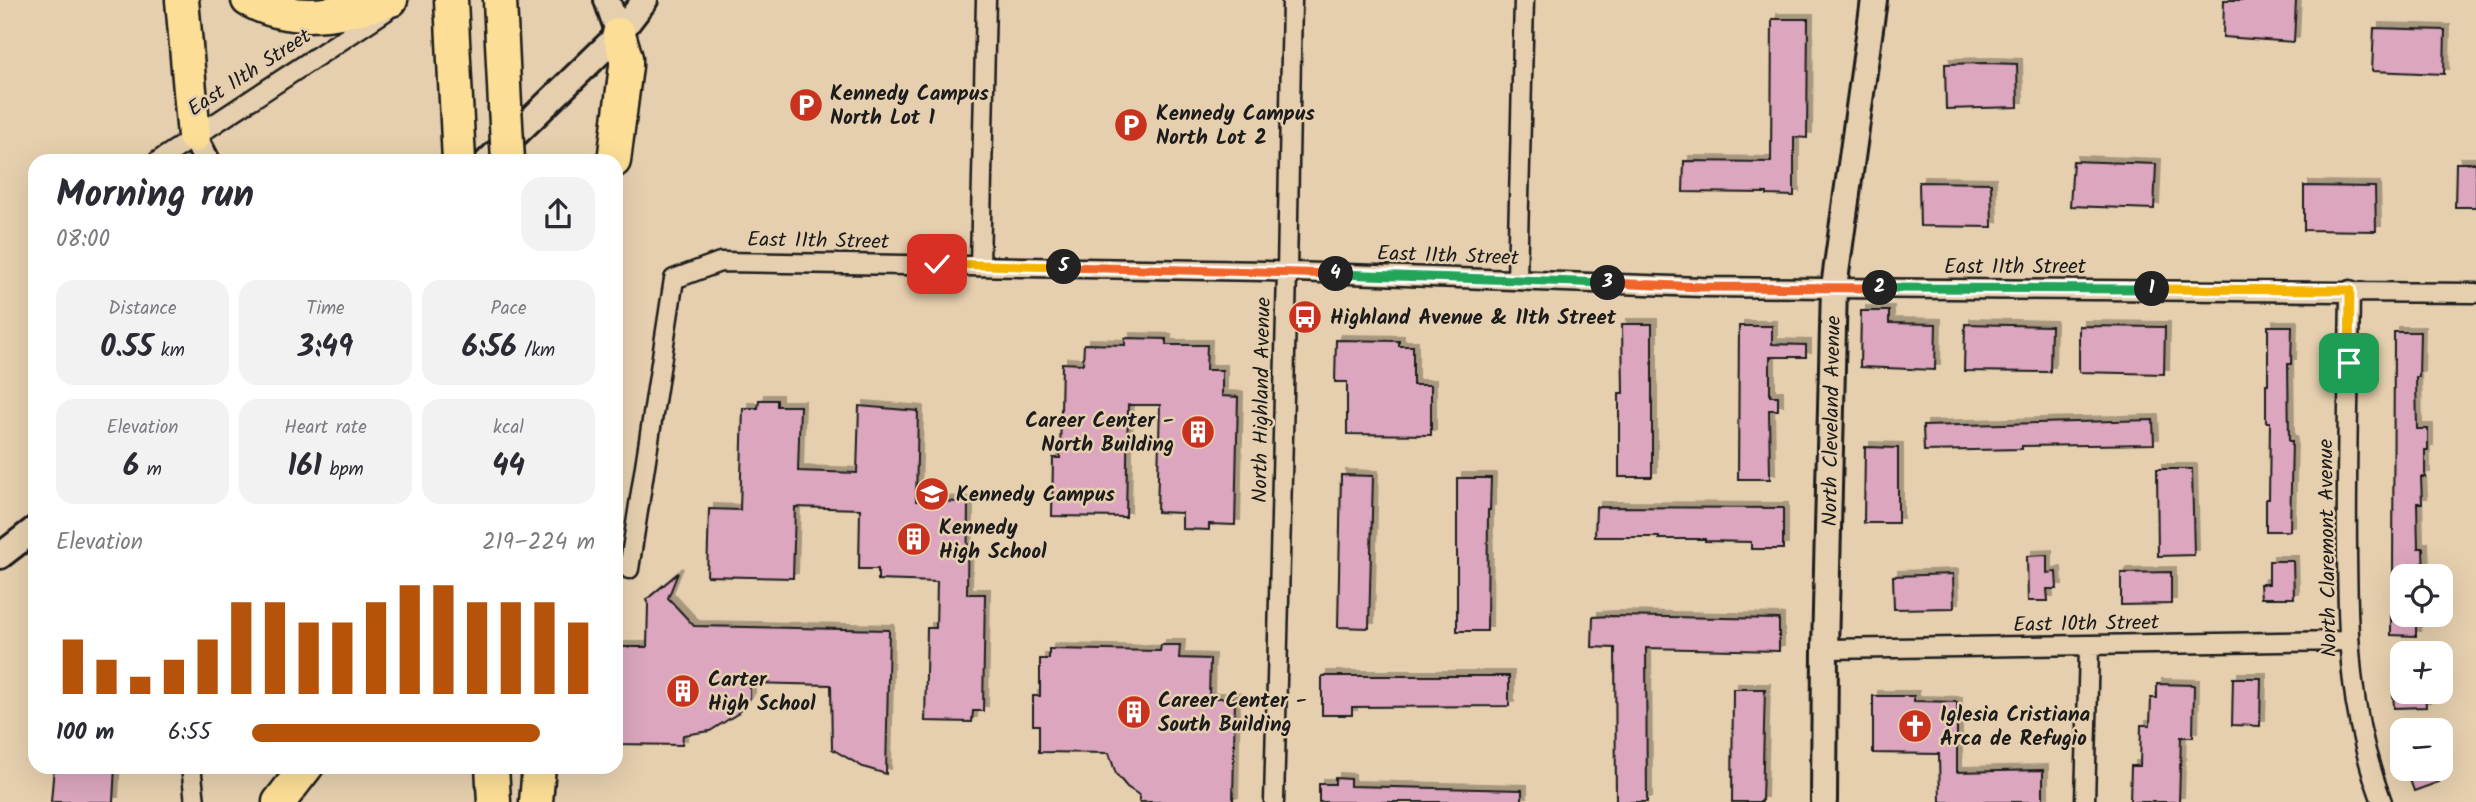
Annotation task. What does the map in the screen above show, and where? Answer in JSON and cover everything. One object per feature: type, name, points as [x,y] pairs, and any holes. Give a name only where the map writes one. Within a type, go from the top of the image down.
[{"type":"highway","points":[[182,0],[201,148]]},
{"type":"highway","points":[[197,0],[201,148]]},
{"type":"highway","points":[[248,0],[278,13],[302,16],[354,11],[391,0]]},
{"type":"highway","points":[[500,0],[508,154]]},
{"type":"highway","points":[[452,10],[469,154]]},
{"type":"highway","points":[[615,154],[626,66],[619,34]]},
{"type":"highway","points":[[279,802],[301,774]]},
{"type":"highway","points":[[492,774],[494,802]]},
{"type":"highway","points":[[533,774],[535,802]]},
{"type":"highway","points":[[535,802],[538,774]]},
{"type":"street","name":"East 11th Street","points":[[181,154],[201,148],[402,0]]},
{"type":"street","points":[[607,0],[619,34]]},
{"type":"street","points":[[474,154],[619,34],[645,0]]},
{"type":"street","points":[[980,265],[986,0]]},
{"type":"street","name":"North Highland Avenue","points":[[1274,802],[1292,0]]},
{"type":"street","points":[[1517,280],[1524,0]]},
{"type":"street","name":"North Cleveland Avenue","points":[[1824,802],[1834,287],[1874,0]]},
{"type":"street","name":"East 11th Street","points":[[629,569],[674,279],[720,261],[1287,272],[1702,287],[2476,293]]},
{"type":"street","name":"North Claremont Avenue","points":[[2350,290],[2348,641],[2357,716],[2371,772],[2382,802]]},
{"type":"street","points":[[0,556],[28,534]]},
{"type":"street","name":"East 10th Street","points":[[1825,649],[2348,641]]},
{"type":"street","points":[[2085,802],[2089,647]]},
{"type":"street","points":[[192,774],[195,802]]},
{"type":"building","points":[[2224,0],[2296,0],[2294,42],[2223,37]]},
{"type":"building","points":[[1772,19],[1808,19],[1807,138],[1794,137],[1794,196],[1683,192],[1684,161],[1771,162]]},
{"type":"building","points":[[2374,28],[2445,30],[2444,74],[2372,71]]},
{"type":"building","points":[[1945,64],[2017,64],[2018,107],[1946,109]]},
{"type":"building","points":[[2073,161],[2156,164],[2154,209],[2070,206]]},
{"type":"building","points":[[2456,163],[2476,163],[2476,207],[2455,207]]},
{"type":"building","points":[[1919,182],[1991,183],[1992,227],[1920,226]]},
{"type":"building","points":[[2304,186],[2375,187],[2376,231],[2304,230]]},
{"type":"building","points":[[1861,311],[1889,311],[1889,323],[1936,324],[1935,370],[1860,367]]},
{"type":"building","points":[[1622,324],[1652,324],[1652,477],[1619,477],[1619,393],[1623,393]]},
{"type":"building","points":[[1965,324],[2051,326],[2050,372],[1964,371]]},
{"type":"building","points":[[1739,326],[1772,326],[1772,344],[1806,345],[1806,357],[1770,357],[1770,396],[1778,396],[1778,410],[1769,410],[1770,479],[1738,479]]},
{"type":"building","points":[[2079,326],[2165,327],[2164,374],[2079,372]]},
{"type":"building","points":[[2268,326],[2292,326],[2291,364],[2288,364],[2289,441],[2292,441],[2290,531],[2266,531],[2270,422],[2266,422]]},
{"type":"building","points":[[2394,332],[2420,332],[2419,377],[2416,377],[2417,429],[2428,429],[2425,477],[2421,477],[2422,503],[2417,503],[2418,548],[2423,548],[2424,564],[2393,564]]},
{"type":"building","name":"Career Center - North Building","points":[[1125,338],[1166,339],[1166,345],[1207,345],[1206,370],[1222,370],[1222,396],[1238,397],[1235,525],[1209,524],[1209,530],[1182,529],[1182,513],[1157,512],[1160,405],[1128,405],[1126,517],[1052,516],[1053,458],[1060,458],[1062,363],[1083,364],[1084,344],[1125,345]]},
{"type":"building","points":[[1336,340],[1399,341],[1399,346],[1413,346],[1413,385],[1431,385],[1431,435],[1347,434],[1347,382],[1335,382]]},
{"type":"building","name":"Kennedy High School","points":[[759,400],[777,400],[777,406],[800,406],[798,471],[857,473],[859,406],[918,411],[916,501],[968,502],[967,594],[985,594],[983,711],[973,711],[972,722],[925,721],[927,628],[936,628],[937,582],[878,580],[878,569],[859,569],[860,509],[795,507],[793,578],[707,576],[709,509],[740,510],[743,408],[758,408]]},
{"type":"building","points":[[2153,420],[2154,444],[1924,451],[1923,426]]},
{"type":"building","points":[[1865,447],[1898,448],[1898,523],[1864,523]]},
{"type":"building","points":[[2157,469],[2192,469],[2194,555],[2158,556]]},
{"type":"building","points":[[1341,475],[1373,476],[1369,628],[1338,627]]},
{"type":"building","points":[[1457,478],[1491,478],[1488,510],[1487,631],[1457,631]]},
{"type":"building","points":[[1596,507],[1783,508],[1783,549],[1751,549],[1751,542],[1705,539],[1595,537]]},
{"type":"building","points":[[2047,555],[2047,573],[2056,572],[2057,589],[2047,589],[2048,601],[2028,601],[2027,556]]},
{"type":"building","points":[[2269,561],[2293,561],[2294,598],[2261,598],[2260,584],[2269,584]]},
{"type":"building","points":[[2171,572],[2171,604],[2121,605],[2121,573]]},
{"type":"building","name":"Carter High School","points":[[678,573],[668,598],[694,626],[889,630],[886,774],[863,767],[832,749],[831,685],[750,683],[750,698],[737,714],[710,731],[683,735],[682,745],[623,744],[623,647],[647,647],[646,600]]},
{"type":"building","points":[[1953,574],[1954,608],[1894,609],[1893,576]]},
{"type":"building","points":[[1593,617],[1779,619],[1779,651],[1646,648],[1647,802],[1616,802],[1615,648],[1592,647]]},
{"type":"building","points":[[2391,627],[2416,627],[2416,636],[2391,635]]},
{"type":"building","name":"Career Center - South Building","points":[[1161,645],[1180,645],[1179,658],[1210,659],[1209,698],[1235,698],[1233,802],[1139,802],[1139,795],[1127,787],[1116,774],[1109,753],[1039,752],[1039,725],[1033,725],[1033,696],[1040,696],[1040,659],[1049,659],[1049,649],[1160,651]]},
{"type":"building","points":[[1322,676],[1509,676],[1509,706],[1352,707],[1352,715],[1322,715]]},
{"type":"building","points":[[2233,678],[2261,678],[2260,726],[2232,725]]},
{"type":"building","points":[[2157,684],[2194,685],[2193,737],[2181,737],[2179,802],[2130,802],[2131,766],[2140,766],[2141,725],[2150,725],[2151,698],[2157,698]]},
{"type":"building","points":[[1733,689],[1765,689],[1762,802],[1732,802]]},
{"type":"building","points":[[1873,696],[1914,696],[1914,701],[1957,702],[1957,772],[2043,770],[2043,802],[1940,802],[1939,754],[1873,753]]},
{"type":"building","points":[[2394,704],[2426,704],[2426,707],[2394,708]]},
{"type":"building","points":[[53,774],[115,774],[113,802],[51,802]]},
{"type":"building","points":[[1335,778],[1350,779],[1350,786],[1522,790],[1522,802],[1319,802],[1319,784],[1335,784]]},
{"type":"building","points":[[2411,781],[2439,781],[2439,782],[2414,791]]},
{"type":"place","name":"Kennedy Campus North Lot 1","points":[[806,105]]},
{"type":"place","name":"Kennedy Campus North Lot 2","points":[[1131,125]]},
{"type":"place","name":"Highland Avenue & 11th Street","points":[[1305,317]]},
{"type":"place","name":"Career Center - North Building","points":[[1198,432]]},
{"type":"place","name":"Kennedy Campus","points":[[932,494]]},
{"type":"place","name":"Kennedy High School","points":[[914,539]]},
{"type":"place","name":"Carter High School","points":[[683,691]]},
{"type":"place","name":"Career Center - South Building","points":[[1134,712]]},
{"type":"place","name":"Iglesia Cristiana Arca de Refugio","points":[[1915,726]]},
{"type":"route","points":[[937,264],[1309,273],[1702,287],[2350,290],[2349,363]]}]
